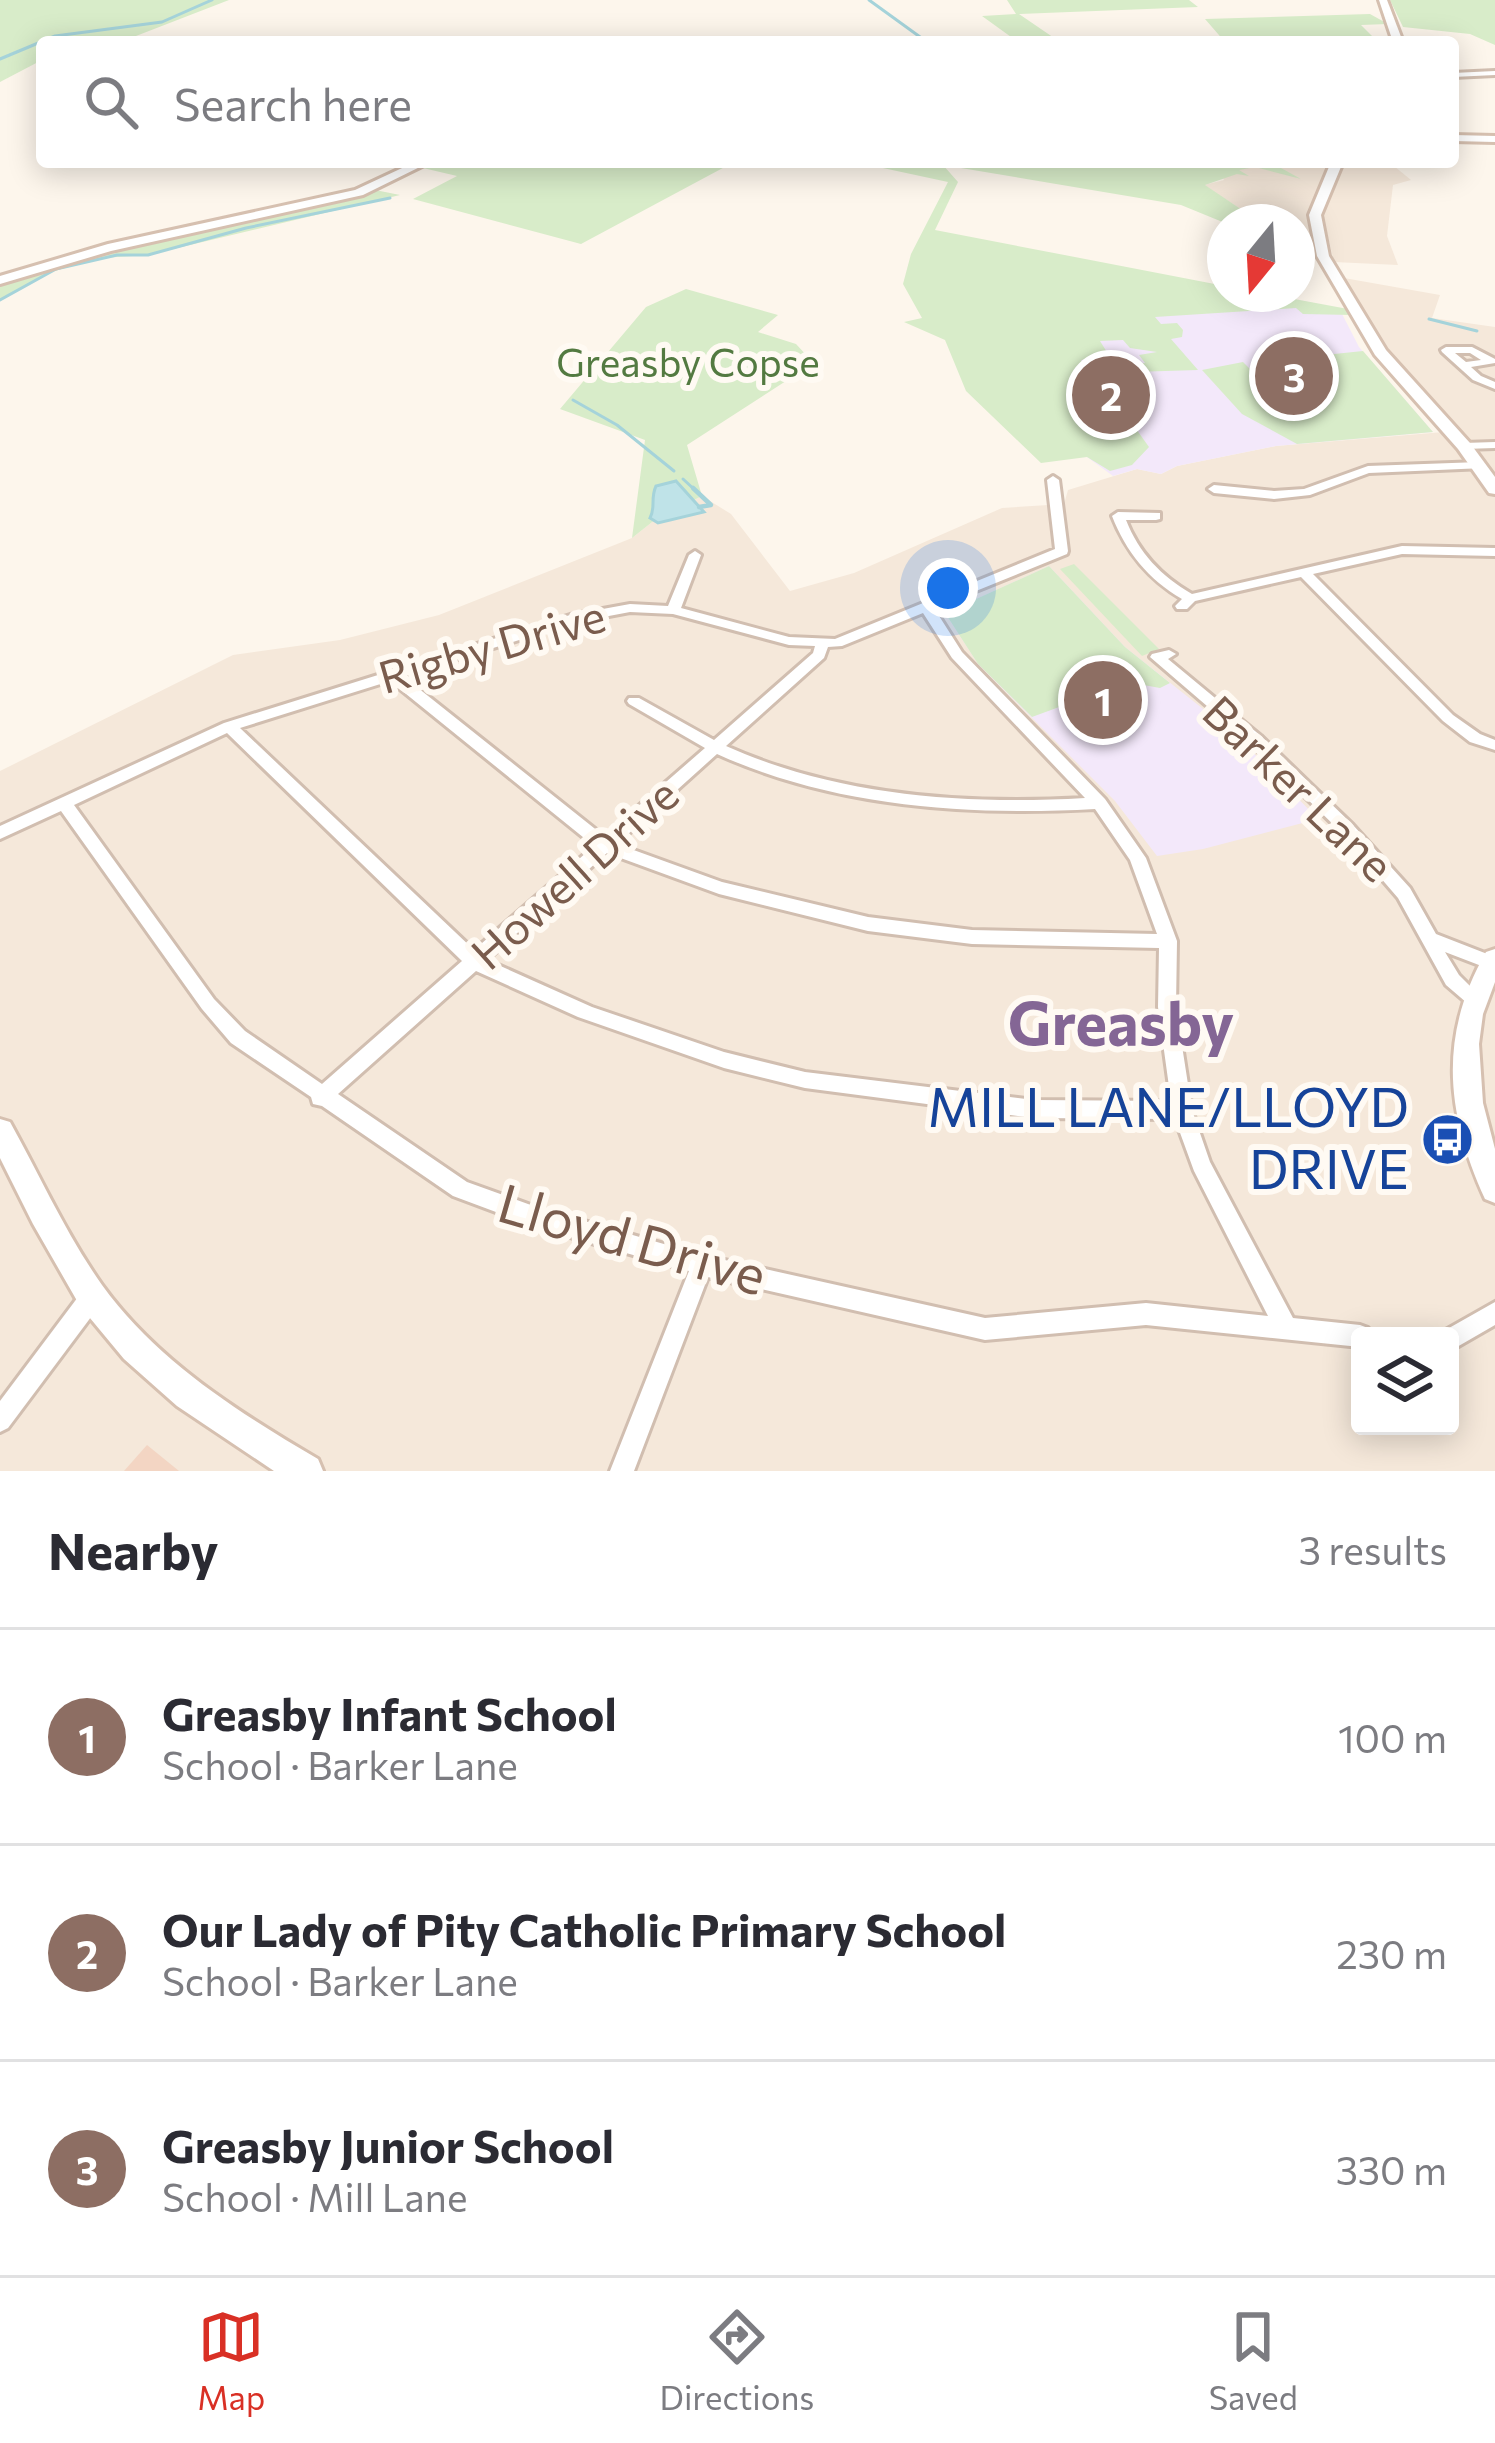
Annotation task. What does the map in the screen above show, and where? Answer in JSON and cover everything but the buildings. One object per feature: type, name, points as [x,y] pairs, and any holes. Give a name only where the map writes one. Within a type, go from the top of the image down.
[{"type":"street","points":[[1383,0],[1396,36]]},
{"type":"street","points":[[1459,75],[1495,73]]},
{"type":"street","points":[[1459,138],[1495,139]]},
{"type":"street","points":[[0,280],[108,248],[358,193],[411,168]]},
{"type":"street","points":[[1334,168],[1316,215],[1323,256],[1380,352],[1495,488]]},
{"type":"street","points":[[1467,365],[1477,378],[1495,386]]},
{"type":"street","points":[[1464,446],[1495,446]]},
{"type":"street","points":[[1214,489],[1230,501],[1306,492],[1368,470],[1480,466]]},
{"type":"street","name":"Rigby Drive","points":[[0,833],[229,726],[575,618],[630,608],[673,610],[789,641],[822,645],[852,639],[1062,551],[1053,480]]},
{"type":"street","points":[[1156,516],[1118,516],[1127,542],[1140,559],[1186,602],[1402,550],[1495,552]]},
{"type":"street","points":[[673,610],[694,555]]},
{"type":"street","points":[[1304,573],[1448,718],[1475,738],[1495,745]]},
{"type":"street","points":[[927,608],[957,656],[1099,803],[1138,858],[1168,941],[1167,1007],[1182,1110],[1201,1165],[1286,1327]]},
{"type":"street","name":"Howell Drive","points":[[320,1098],[819,656],[822,645]]},
{"type":"street","name":"Barker Lane","points":[[1169,654],[1157,657],[1239,722],[1387,872],[1434,940],[1454,986],[1473,998]]},
{"type":"street","points":[[392,675],[605,846],[719,888],[868,924],[994,938],[1168,941]]},
{"type":"street","points":[[634,701],[717,748],[828,784],[992,805],[1099,803]]},
{"type":"street","points":[[229,726],[476,963],[647,1036],[805,1080],[1034,1109],[1182,1110]]},
{"type":"street","name":"Lloyd Drive","points":[[64,803],[208,1004],[238,1037],[320,1098],[460,1189],[538,1218],[702,1265],[985,1329],[1146,1314],[1351,1335]]},
{"type":"street","points":[[1434,940],[1494,962],[1473,998],[1465,1044],[1469,1106],[1495,1190]]},
{"type":"street","points":[[0,1131],[92,1297],[159,1369],[233,1428],[306,1471]]},
{"type":"street","points":[[622,1471],[702,1265]]},
{"type":"street","points":[[0,1420],[92,1297]]},
{"type":"street","points":[[1459,1336],[1482,1326],[1495,1313]]},
{"type":"shaded area","points":[[1240,168],[1330,168],[1315,204],[1233,204],[1204,185],[1224,180],[1220,172]]},
{"type":"shaded area","points":[[1340,168],[1396,168],[1411,180],[1393,185],[1387,236],[1398,265],[1334,262],[1322,212]]},
{"type":"shaded area","points":[[1344,278],[1440,295],[1432,318],[1495,327],[1495,1471],[0,1471],[0,771],[233,655],[340,640],[439,615],[632,538],[656,519],[702,496],[731,514],[790,591],[854,573],[1002,508],[1064,504],[1068,490],[1137,469],[1161,474],[1177,466],[1276,446],[1456,431],[1390,352]]},
{"type":"shaded area","points":[[1207,303],[1207,312],[1315,312],[1315,303],[1339,308],[1359,347],[1433,432],[1276,446],[1177,466],[1161,474],[1137,469],[1113,476],[1087,457],[1056,458],[955,324]]},
{"type":"shaded area","points":[[1049,566],[1125,647],[1236,735],[1318,819],[1157,856],[1115,801],[978,664],[945,613]]},
{"type":"green space","points":[[0,0],[229,0],[136,36],[36,36],[36,63],[0,82]]},
{"type":"green space","points":[[1007,0],[1189,0],[1198,7],[1019,14],[1051,36],[1010,36],[982,16],[1016,14]]},
{"type":"green space","points":[[1390,0],[1495,0],[1495,45],[1470,34],[1403,27]]},
{"type":"green space","points":[[1370,14],[1388,24],[1361,25],[1372,36],[1220,36],[1205,19]]},
{"type":"green space","points":[[423,168],[723,168],[581,244],[413,199],[457,176]]},
{"type":"green space","points":[[883,168],[946,168],[958,182],[935,230],[1207,283],[1207,312],[1233,312],[1155,317],[1161,324],[1177,323],[1183,330],[1182,337],[1171,339],[1198,370],[1133,372],[1128,365],[1145,363],[1139,355],[1157,352],[1130,348],[1123,340],[1100,341],[1110,357],[1081,360],[1121,419],[1129,419],[1149,447],[1132,465],[1110,471],[1087,457],[1041,463],[966,391],[945,340],[904,322],[922,318],[903,284],[911,254],[948,182]]},
{"type":"green space","points":[[961,168],[1250,168],[1239,170],[1249,176],[1237,174],[1205,185],[1233,204],[1207,204],[1207,216],[1181,205]]},
{"type":"green space","points":[[1259,168],[1281,168],[1301,179]]},
{"type":"green space","points":[[375,190],[400,195],[148,255],[101,258],[51,272],[0,300],[0,282],[68,261]]},
{"type":"green space","name":"Greasby Copse","points":[[686,289],[778,315],[758,332],[796,344],[809,358],[803,370],[687,445],[702,496],[656,519],[632,538],[645,440],[560,409],[646,307]]},
{"type":"green space","points":[[1315,303],[1348,309],[1352,315],[1303,314],[1315,312]]},
{"type":"green space","points":[[1363,351],[1433,432],[1297,444],[1242,414],[1202,370],[1243,362],[1254,373],[1307,375],[1296,358]]},
{"type":"green space","points":[[1074,564],[1159,649],[1142,656],[1060,569]]},
{"type":"green space","points":[[1049,566],[1125,647],[1170,683],[1160,688],[1127,682],[1032,717],[978,664],[945,613]]},
{"type":"water","points":[[676,481],[704,512],[658,523],[650,518],[656,486]]},
{"type":"waterway","points":[[55,36],[162,22],[212,0]]},
{"type":"waterway","points":[[869,0],[919,36]]},
{"type":"waterway","points":[[0,59],[36,44]]},
{"type":"waterway","points":[[0,300],[56,269],[117,255],[148,255],[246,228],[390,198]]},
{"type":"waterway","points":[[1429,319],[1477,331]]},
{"type":"waterway","points":[[573,400],[617,425],[674,471]]},
{"type":"waterway","points":[[683,479],[696,491]]},
{"type":"waterway","points":[[693,488],[711,505],[699,507]]},
{"type":"place","name":"Greasby Junior School","points":[[1294,376]]},
{"type":"place","name":"Our Lady of Pity Catholic Primary School","points":[[1111,395]]},
{"type":"place","name":"Greasby Infant School","points":[[1103,700]]},
{"type":"place","name":"MILL LANE/LLOYD DRIVE","points":[[1448,1139]]},
{"type":"district","name":"Greasby","points":[[1121,1024]]}]
